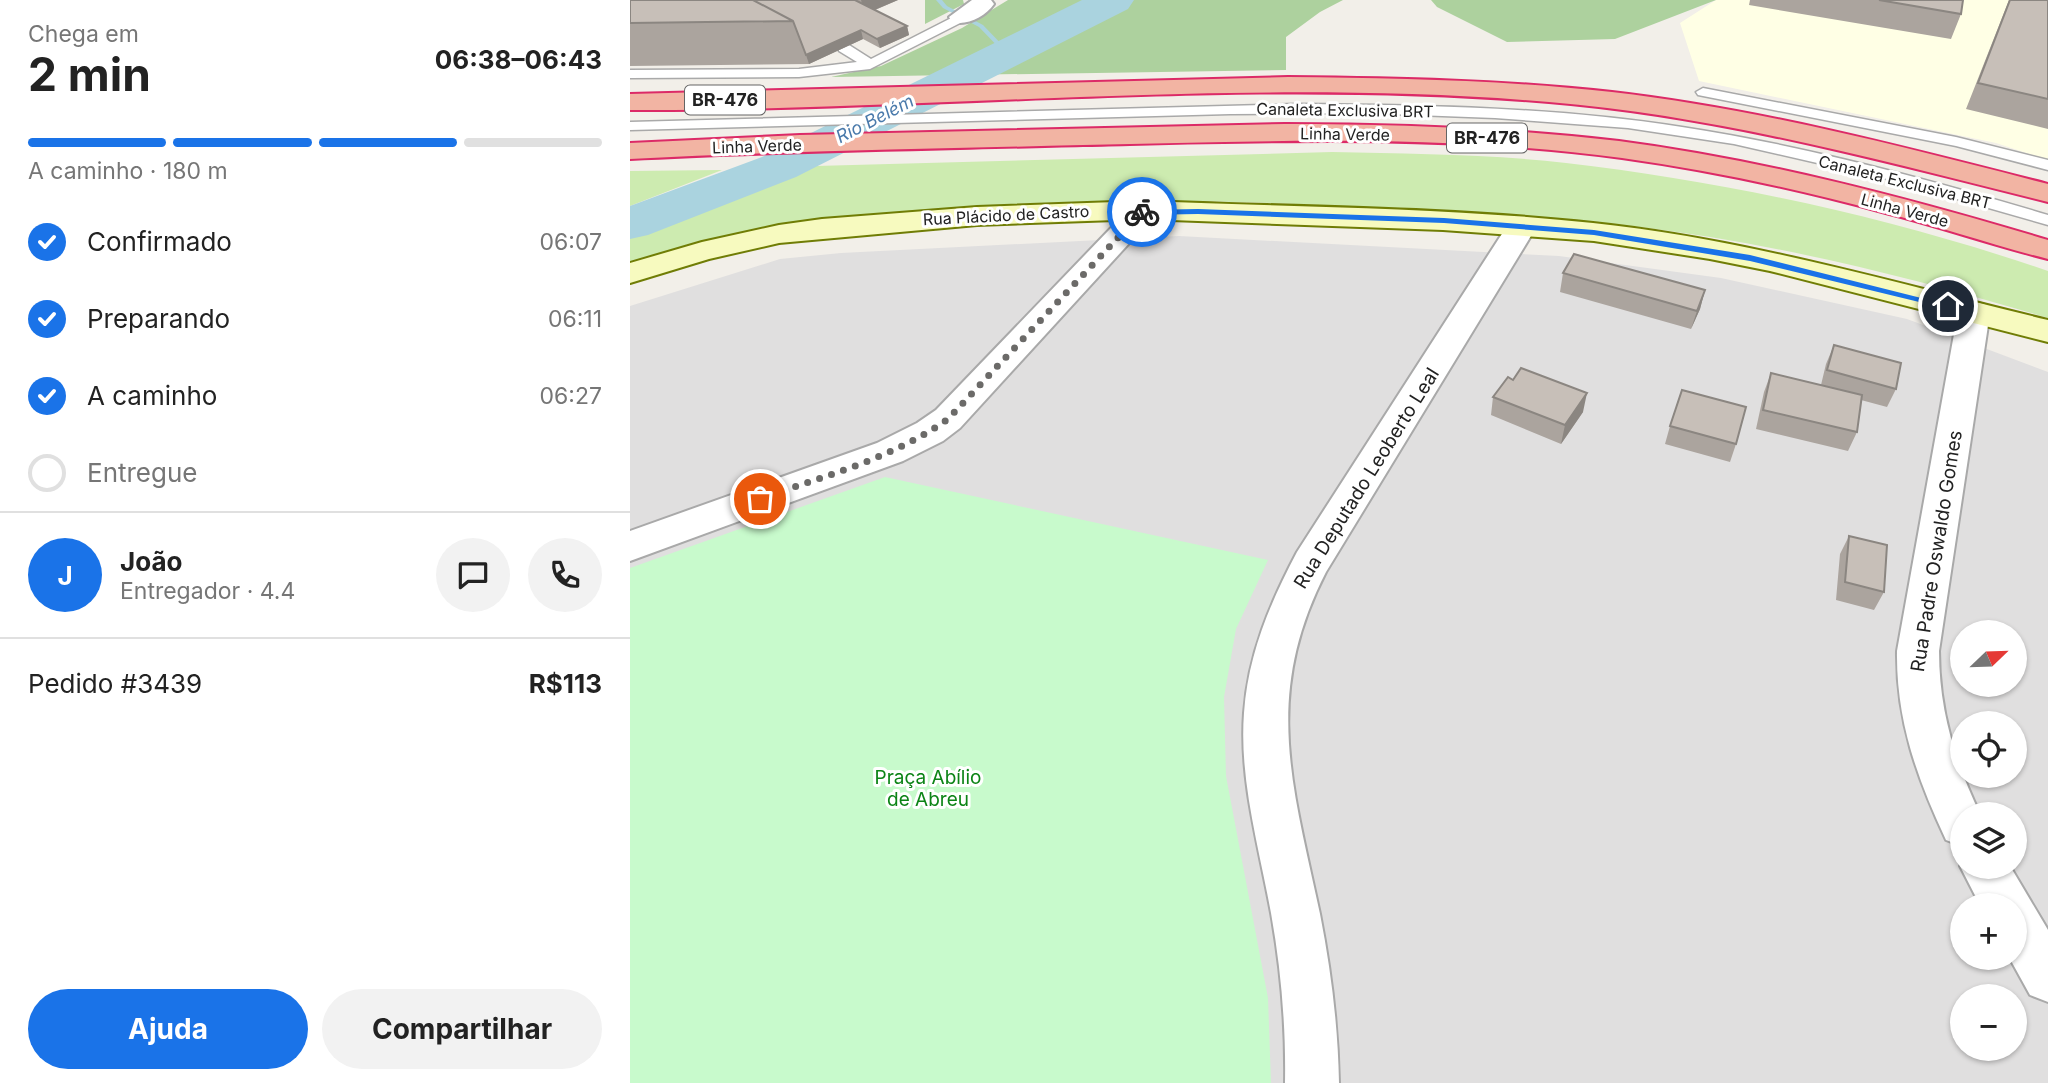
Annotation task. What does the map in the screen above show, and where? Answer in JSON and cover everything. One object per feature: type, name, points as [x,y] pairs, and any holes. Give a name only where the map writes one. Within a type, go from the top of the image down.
[{"type":"highway","name":"BR-476","points":[[630,102],[1354,85],[1486,90],[1684,109],[1814,133],[2048,193]]},
{"type":"highway","name":"Linha Verde","points":[[630,151],[914,141],[1322,133],[1557,144],[1619,150],[1750,172],[1915,212],[2048,250]]},
{"type":"main road","name":"Rua Plácido de Castro","points":[[630,273],[737,242],[822,228],[1029,213],[1144,211],[1522,226],[1620,236],[1710,250],[2048,331]]},
{"type":"street","points":[[961,17],[981,2]]},
{"type":"street","points":[[630,546],[890,452],[930,432],[963,403],[1144,211]]},
{"type":"street","name":"Rua Deputado Leoberto Leal","points":[[1312,1083],[1313,1032],[1306,967],[1269,786],[1265,735],[1268,680],[1280,632],[1296,590],[1311,563],[1522,226]]},
{"type":"street","name":"Rua Padre Oswaldo Gomes","points":[[1953,802],[1926,736],[1917,684],[1918,652],[1974,312]]},
{"type":"street","points":[[2027,941],[2048,977]]},
{"type":"lane","points":[[630,74],[799,73],[870,65],[961,17]]},
{"type":"lane","points":[[844,48],[870,65]]},
{"type":"lane","points":[[1703,92],[1956,142],[2048,165]]},
{"type":"lane","name":"Canaleta Exclusiva BRT","points":[[630,127],[1307,108],[1424,110],[1570,118],[1645,126],[1774,149],[2048,220]]},
{"type":"shaded area","points":[[1716,0],[2048,0],[2048,160],[1996,143],[1699,81],[1680,23]]},
{"type":"shaded area","points":[[1179,236],[1559,256],[1721,278],[1907,319],[2048,372],[2048,1083],[630,1083],[630,306],[780,259],[841,253]]},
{"type":"green space","points":[[925,0],[963,0],[964,4],[925,24]]},
{"type":"green space","points":[[1008,0],[1343,0],[1320,12],[1286,37],[1286,70],[831,77],[881,66],[962,28]]},
{"type":"green space","points":[[1431,0],[1716,0],[1615,39],[1507,42],[1437,7]]},
{"type":"green space","points":[[1332,152],[1479,156],[1566,163],[1688,180],[1810,204],[1930,234],[2048,271],[2048,318],[1948,289],[1846,264],[1692,234],[1511,215],[1295,204],[1204,201],[1069,202],[884,213],[809,221],[734,234],[630,264],[630,233],[779,167]]},
{"type":"green space","points":[[722,170],[630,206],[630,171]]},
{"type":"green space","name":"Praça Abílio de Abreu","points":[[885,477],[1268,560],[1236,629],[1224,697],[1226,776],[1268,998],[1271,1083],[630,1083],[630,568]]},
{"type":"building","points":[[630,0],[753,0],[793,21],[630,23]]},
{"type":"building","points":[[753,0],[855,0],[907,26],[877,39],[861,30],[806,55],[793,21]]},
{"type":"building","points":[[1879,0],[1963,0],[1961,14]]},
{"type":"building","points":[[2010,0],[2048,0],[2048,99],[1978,83]]},
{"type":"building","points":[[1574,254],[1705,290],[1697,311],[1563,273]]},
{"type":"building","points":[[1834,345],[1901,363],[1896,389],[1827,370]]},
{"type":"building","points":[[1521,368],[1587,393],[1565,425],[1493,397],[1508,377],[1513,380]]},
{"type":"building","points":[[1771,373],[1862,395],[1857,432],[1763,410]]},
{"type":"building","points":[[1682,390],[1746,407],[1736,444],[1670,426]]},
{"type":"building","points":[[1849,536],[1887,545],[1884,592],[1845,582]]},
{"type":"waterway","points":[[939,0],[945,7],[981,26],[1008,54]]},
{"type":"waterway","name":"Rio Belém","points":[[630,224],[779,167],[1114,0]]},
{"type":"way so far","points":[[760,499],[890,452],[930,432],[948,419],[1142,212]]},
{"type":"route","points":[[1142,212],[1444,221],[1594,232],[1770,262],[1948,306]]}]
